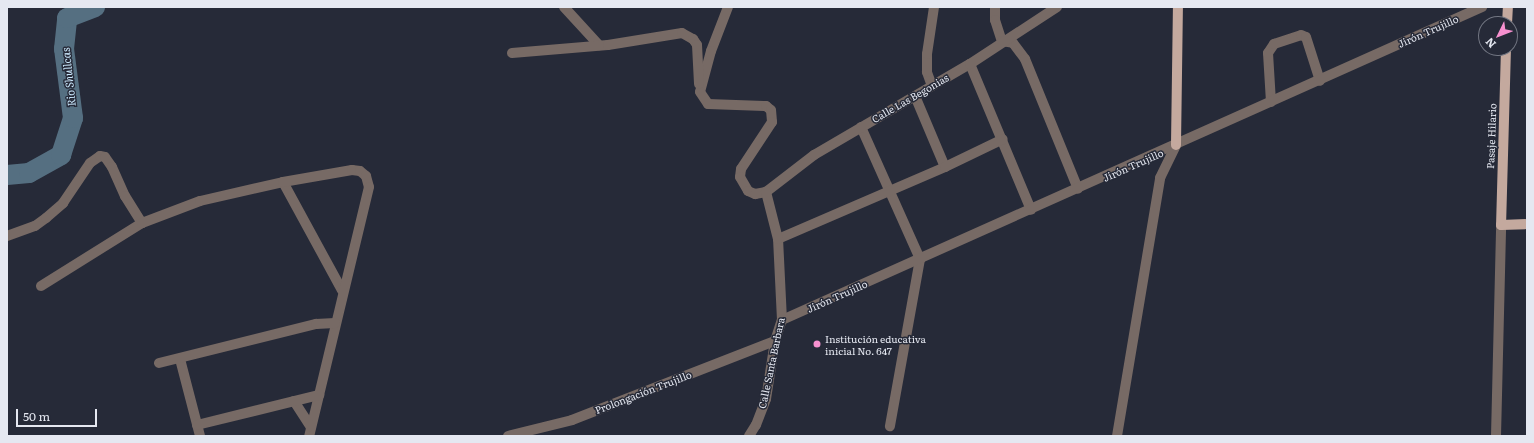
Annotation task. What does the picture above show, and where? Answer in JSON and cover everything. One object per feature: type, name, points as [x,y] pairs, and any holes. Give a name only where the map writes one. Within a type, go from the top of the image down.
[{"type":"main road","points":[[1176,145],[1178,7]]},
{"type":"main road","name":"Pasaje Hilario","points":[[1501,225],[1506,56]]},
{"type":"main road","points":[[1501,225],[1527,224]]},
{"type":"street","points":[[564,7],[599,45]]},
{"type":"street","points":[[700,88],[728,7]]},
{"type":"street","points":[[932,86],[927,72],[927,54],[934,7]]},
{"type":"street","points":[[996,7],[995,20],[1002,41],[1013,43],[1025,59],[1078,190]]},
{"type":"street","name":"Calle Las Begonias","points":[[766,192],[814,155],[970,64],[1002,41],[1057,7]]},
{"type":"street","name":"Jirón Trujillo","points":[[782,320],[1078,190],[1482,7]]},
{"type":"street","points":[[512,52],[599,45],[664,35],[687,34],[697,45],[700,88],[703,99],[708,104],[766,106],[771,110],[772,122],[741,168],[740,177],[748,191],[755,194],[766,192]]},
{"type":"street","points":[[1271,102],[1268,53],[1274,44],[1301,35],[1306,37],[1320,81]]},
{"type":"street","points":[[970,64],[1003,139],[1031,210]]},
{"type":"street","points":[[914,96],[945,167]]},
{"type":"street","points":[[861,127],[920,260],[890,426]]},
{"type":"street","points":[[778,239],[945,167],[1003,139]]},
{"type":"street","points":[[1117,436],[1160,178],[1176,145]]},
{"type":"street","points":[[7,236],[35,226],[46,218],[63,203],[90,163],[100,156],[105,157],[112,167],[125,196],[142,222]]},
{"type":"street","points":[[41,286],[142,222],[200,201],[283,182],[352,170],[360,172],[368,180],[369,187],[342,290],[319,395],[309,431]]},
{"type":"street","points":[[283,182],[342,290]]},
{"type":"street","name":"Calle Santa Barbara","points":[[749,436],[756,425],[766,399],[775,341],[782,320],[778,239],[766,192]]},
{"type":"street","points":[[1496,436],[1501,225]]},
{"type":"street","points":[[159,363],[316,324],[335,323]]},
{"type":"street","name":"Prolongación Trujillo","points":[[508,436],[572,420],[775,341]]},
{"type":"street","points":[[180,359],[200,436]]},
{"type":"street","points":[[197,425],[319,395]]},
{"type":"street","points":[[294,401],[309,431]]},
{"type":"waterway","name":"Rio Shullcas","points":[[7,175],[29,173],[61,155],[73,118],[64,49],[67,18],[95,7]]},
{"type":"place","name":"Institución educativa inicial No. 647","points":[[817,344]]}]
